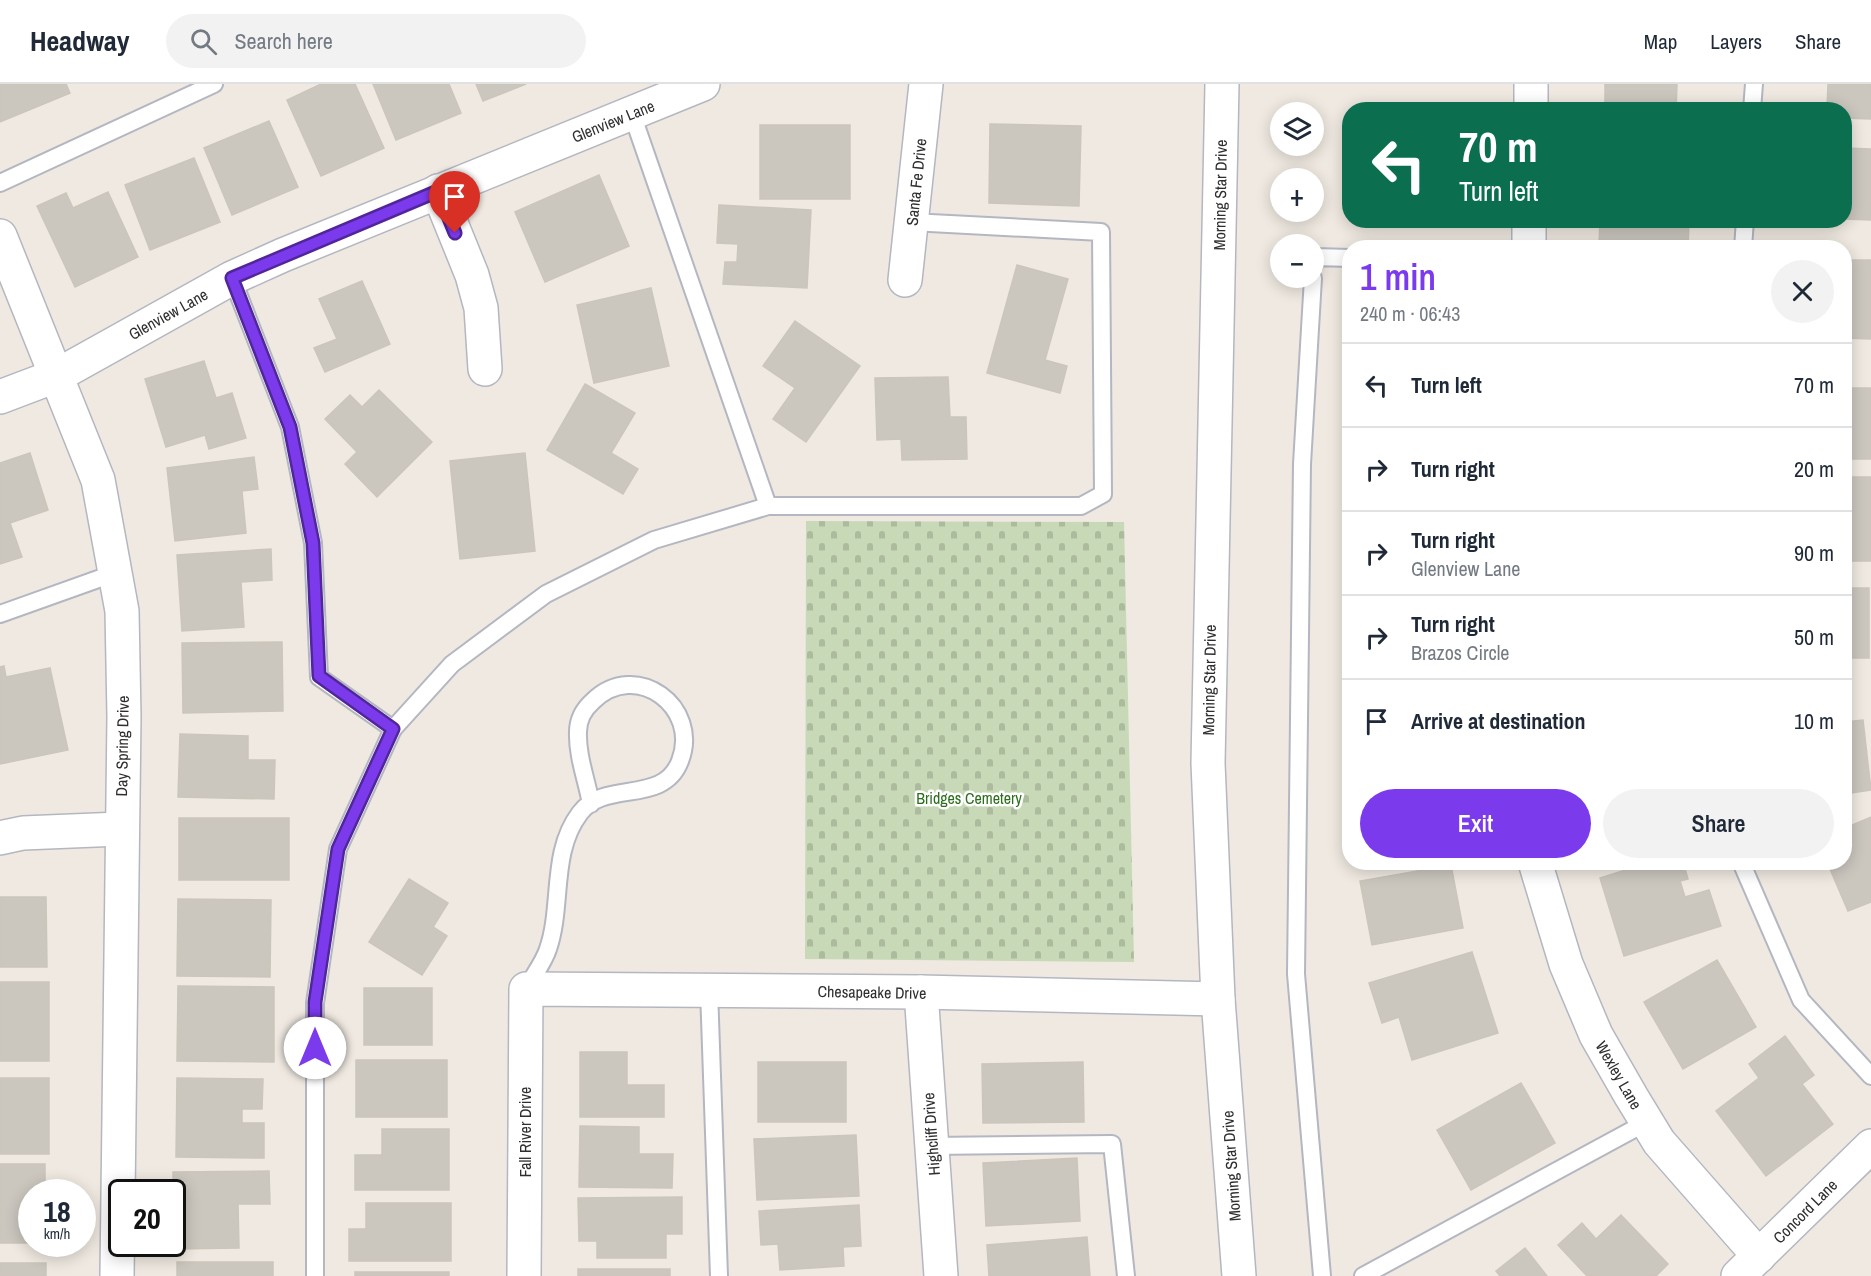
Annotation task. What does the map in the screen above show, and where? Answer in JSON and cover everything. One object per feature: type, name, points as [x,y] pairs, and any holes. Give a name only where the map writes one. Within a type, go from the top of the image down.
[{"type":"street","name":"Glenview Lane","points":[[0,397],[58,375],[232,278],[438,191],[704,84]]},
{"type":"street","name":"Santa Fe Drive","points":[[905,280],[926,84]]},
{"type":"street","name":"Morning Star Drive","points":[[1222,84],[1208,763],[1218,999],[1239,1276]]},
{"type":"street","points":[[1517,84],[1531,84],[1531,102]]},
{"type":"street","points":[[438,191],[472,275],[481,308],[485,369]]},
{"type":"street","name":"Day Spring Drive","points":[[0,236],[58,375],[98,480],[122,611],[124,717],[120,829],[117,1276]]},
{"type":"street","points":[[0,838],[23,833],[120,829]]},
{"type":"street","name":"Wexley Lane","points":[[1537,870],[1566,964],[1596,1035],[1659,1142],[1749,1266]]},
{"type":"street","name":"Chesapeake Drive","points":[[526,989],[921,992],[1218,999]]},
{"type":"street","name":"Fall River Drive","points":[[524,1276],[526,989]]},
{"type":"street","name":"Highcliff Drive","points":[[921,992],[941,1276]]},
{"type":"street","name":"Concord Lane","points":[[1749,1266],[1871,1146]]},
{"type":"lane","points":[[0,183],[214,84]]},
{"type":"lane","points":[[1753,102],[1754,84]]},
{"type":"lane","points":[[632,114],[768,506]]},
{"type":"lane","points":[[315,1276],[315,1002],[338,849],[393,729],[452,664],[546,594],[654,540],[768,506],[1081,506],[1103,495],[1101,232],[911,222]]},
{"type":"lane","points":[[1324,257],[1342,258]]},
{"type":"lane","points":[[232,278],[290,427],[313,543],[319,676],[393,729]]},
{"type":"lane","points":[[1312,288],[1302,464],[1296,974],[1322,1276]]},
{"type":"lane","points":[[0,614],[115,573]]},
{"type":"lane","points":[[526,989],[548,949],[565,838],[581,811],[604,796],[646,790],[667,782],[680,761],[684,728],[671,703],[650,687],[624,684],[601,692],[584,709],[577,731],[580,759],[591,804]]},
{"type":"lane","points":[[1744,870],[1801,1000],[1871,1076]]},
{"type":"lane","points":[[709,990],[719,1276]]},
{"type":"lane","points":[[1363,1276],[1647,1122]]},
{"type":"lane","points":[[932,1146],[1112,1144],[1126,1276]]},
{"type":"green space","name":"Bridges Cemetery","points":[[806,521],[1124,522],[1134,962],[805,959]]},
{"type":"building","points":[[0,84],[66,84],[70,93],[0,122]]},
{"type":"building","points":[[321,84],[355,84],[384,148],[321,176],[287,100]]},
{"type":"building","points":[[373,84],[449,84],[461,113],[396,140]]},
{"type":"building","points":[[476,84],[526,84],[483,101]]},
{"type":"building","points":[[1605,84],[1677,84],[1676,102],[1605,102]]},
{"type":"building","points":[[1828,84],[1871,84],[1871,119],[1852,118],[1852,102],[1827,102]]},
{"type":"building","points":[[269,121],[298,187],[232,215],[204,148]]},
{"type":"building","points":[[990,124],[1081,126],[1079,206],[989,203]]},
{"type":"building","points":[[760,125],[850,125],[850,199],[760,199]]},
{"type":"building","points":[[1852,148],[1871,149],[1871,220],[1852,219]]},
{"type":"building","points":[[194,158],[220,222],[150,250],[125,185]]},
{"type":"building","points":[[599,175],[629,246],[545,282],[515,212]]},
{"type":"building","points":[[108,192],[138,257],[75,287],[37,206],[66,193],[73,208]]},
{"type":"building","points":[[719,205],[811,210],[807,288],[723,284],[725,262],[737,262],[738,244],[717,243]]},
{"type":"building","points":[[1600,228],[1689,228],[1688,240],[1599,240]]},
{"type":"building","points":[[1852,260],[1871,260],[1871,339],[1852,338]]},
{"type":"building","points":[[1017,265],[1068,279],[1045,360],[1067,366],[1060,393],[987,373]]},
{"type":"building","points":[[362,281],[390,344],[325,372],[314,348],[337,339],[319,299]]},
{"type":"building","points":[[651,288],[669,366],[594,383],[577,305]]},
{"type":"building","points":[[795,321],[860,366],[806,442],[773,419],[795,388],[763,366]]},
{"type":"building","points":[[204,361],[216,398],[232,393],[246,438],[209,449],[205,435],[166,447],[145,379]]},
{"type":"building","points":[[948,377],[950,417],[966,417],[967,459],[902,460],[901,439],[877,440],[875,378]]},
{"type":"building","points":[[585,384],[635,413],[611,453],[638,469],[623,494],[547,450]]},
{"type":"building","points":[[1852,388],[1871,388],[1871,459],[1852,459]]},
{"type":"building","points":[[379,390],[432,442],[377,497],[345,464],[357,452],[325,419],[350,395],[362,407]]},
{"type":"building","points":[[30,453],[48,510],[10,523],[22,557],[0,564],[0,463]]},
{"type":"building","points":[[525,453],[535,551],[460,559],[450,461]]},
{"type":"building","points":[[254,457],[258,489],[242,491],[246,533],[175,541],[167,468]]},
{"type":"building","points":[[1852,477],[1871,477],[1871,561],[1852,561]]},
{"type":"building","points":[[271,549],[272,580],[241,582],[244,627],[182,631],[177,555]]},
{"type":"building","points":[[1852,588],[1869,588],[1869,658],[1852,658]]},
{"type":"building","points":[[282,642],[283,711],[183,713],[182,643]]},
{"type":"building","points":[[4,666],[6,677],[50,668],[68,750],[0,764],[0,667]]},
{"type":"building","points":[[1863,720],[1871,790],[1852,793],[1852,721]]},
{"type":"building","points":[[180,734],[248,736],[248,760],[275,760],[274,799],[178,797]]},
{"type":"building","points":[[1871,817],[1871,902],[1848,911],[1830,870],[1852,870],[1852,825]]},
{"type":"building","points":[[179,818],[289,818],[289,880],[179,880]]},
{"type":"building","points":[[1423,870],[1452,870],[1463,928],[1372,945],[1360,881]]},
{"type":"building","points":[[1626,870],[1685,870],[1688,879],[1680,881],[1685,897],[1709,890],[1721,926],[1624,956],[1600,878]]},
{"type":"building","points":[[409,879],[448,903],[433,927],[447,936],[422,975],[369,942]]},
{"type":"building","points":[[0,897],[46,897],[47,967],[0,967]]},
{"type":"building","points":[[178,899],[271,900],[270,977],[177,976]]},
{"type":"building","points":[[1472,952],[1498,1033],[1412,1060],[1399,1017],[1382,1023],[1369,983]]},
{"type":"building","points":[[1717,960],[1756,1027],[1683,1069],[1644,1002]]},
{"type":"building","points":[[0,982],[49,982],[49,1061],[0,1061]]},
{"type":"building","points":[[178,986],[274,987],[274,1062],[177,1061]]},
{"type":"building","points":[[364,988],[432,988],[432,1045],[364,1045]]},
{"type":"building","points":[[1785,1036],[1814,1075],[1802,1084],[1833,1124],[1766,1176],[1716,1111],[1759,1078],[1749,1064]]},
{"type":"building","points":[[580,1052],[627,1052],[627,1085],[664,1085],[664,1117],[580,1117]]},
{"type":"building","points":[[356,1060],[447,1060],[447,1117],[356,1117]]},
{"type":"building","points":[[758,1062],[846,1062],[846,1122],[758,1122]]},
{"type":"building","points":[[1083,1062],[1084,1122],[983,1123],[982,1064]]},
{"type":"building","points":[[0,1078],[49,1078],[49,1154],[0,1154]]},
{"type":"building","points":[[177,1078],[263,1079],[262,1109],[242,1109],[242,1123],[264,1123],[264,1158],[176,1157]]},
{"type":"building","points":[[1521,1083],[1555,1143],[1471,1190],[1437,1130]]},
{"type":"building","points":[[580,1126],[639,1127],[639,1154],[673,1154],[672,1188],[579,1187]]},
{"type":"building","points":[[382,1129],[449,1129],[449,1190],[355,1190],[355,1155],[382,1155]]},
{"type":"building","points":[[856,1135],[859,1196],[757,1200],[754,1139]]},
{"type":"building","points":[[1077,1158],[1080,1221],[986,1226],[983,1163]]},
{"type":"building","points":[[0,1164],[45,1164],[45,1179],[18,1179],[18,1243],[0,1243]]},
{"type":"building","points":[[269,1171],[270,1204],[238,1204],[239,1248],[186,1249],[186,1179],[173,1179],[173,1172]]},
{"type":"building","points":[[682,1197],[682,1234],[666,1234],[666,1258],[597,1258],[597,1241],[579,1241],[578,1198]]},
{"type":"building","points":[[366,1203],[451,1203],[451,1261],[349,1261],[349,1229],[366,1229]]},
{"type":"building","points":[[859,1205],[861,1246],[843,1247],[844,1266],[780,1270],[778,1244],[761,1245],[759,1211]]},
{"type":"building","points":[[1621,1215],[1668,1264],[1656,1276],[1587,1276],[1558,1245],[1582,1223],[1596,1239]]},
{"type":"building","points":[[1087,1237],[1090,1276],[989,1276],[987,1245]]},
{"type":"building","points":[[1525,1248],[1547,1276],[1500,1276],[1496,1271]]},
{"type":"building","points":[[177,1262],[273,1262],[273,1276],[177,1276]]},
{"type":"building","points":[[0,1263],[46,1263],[46,1276],[0,1276]]},
{"type":"building","points":[[578,1269],[670,1269],[670,1276],[578,1276]]},
{"type":"building","points":[[355,1272],[449,1272],[449,1276],[355,1276]]},
{"type":"route","points":[[315,1048],[315,1002],[338,849],[393,729],[319,676],[313,543],[290,427],[232,278],[438,191],[455,233]]}]
